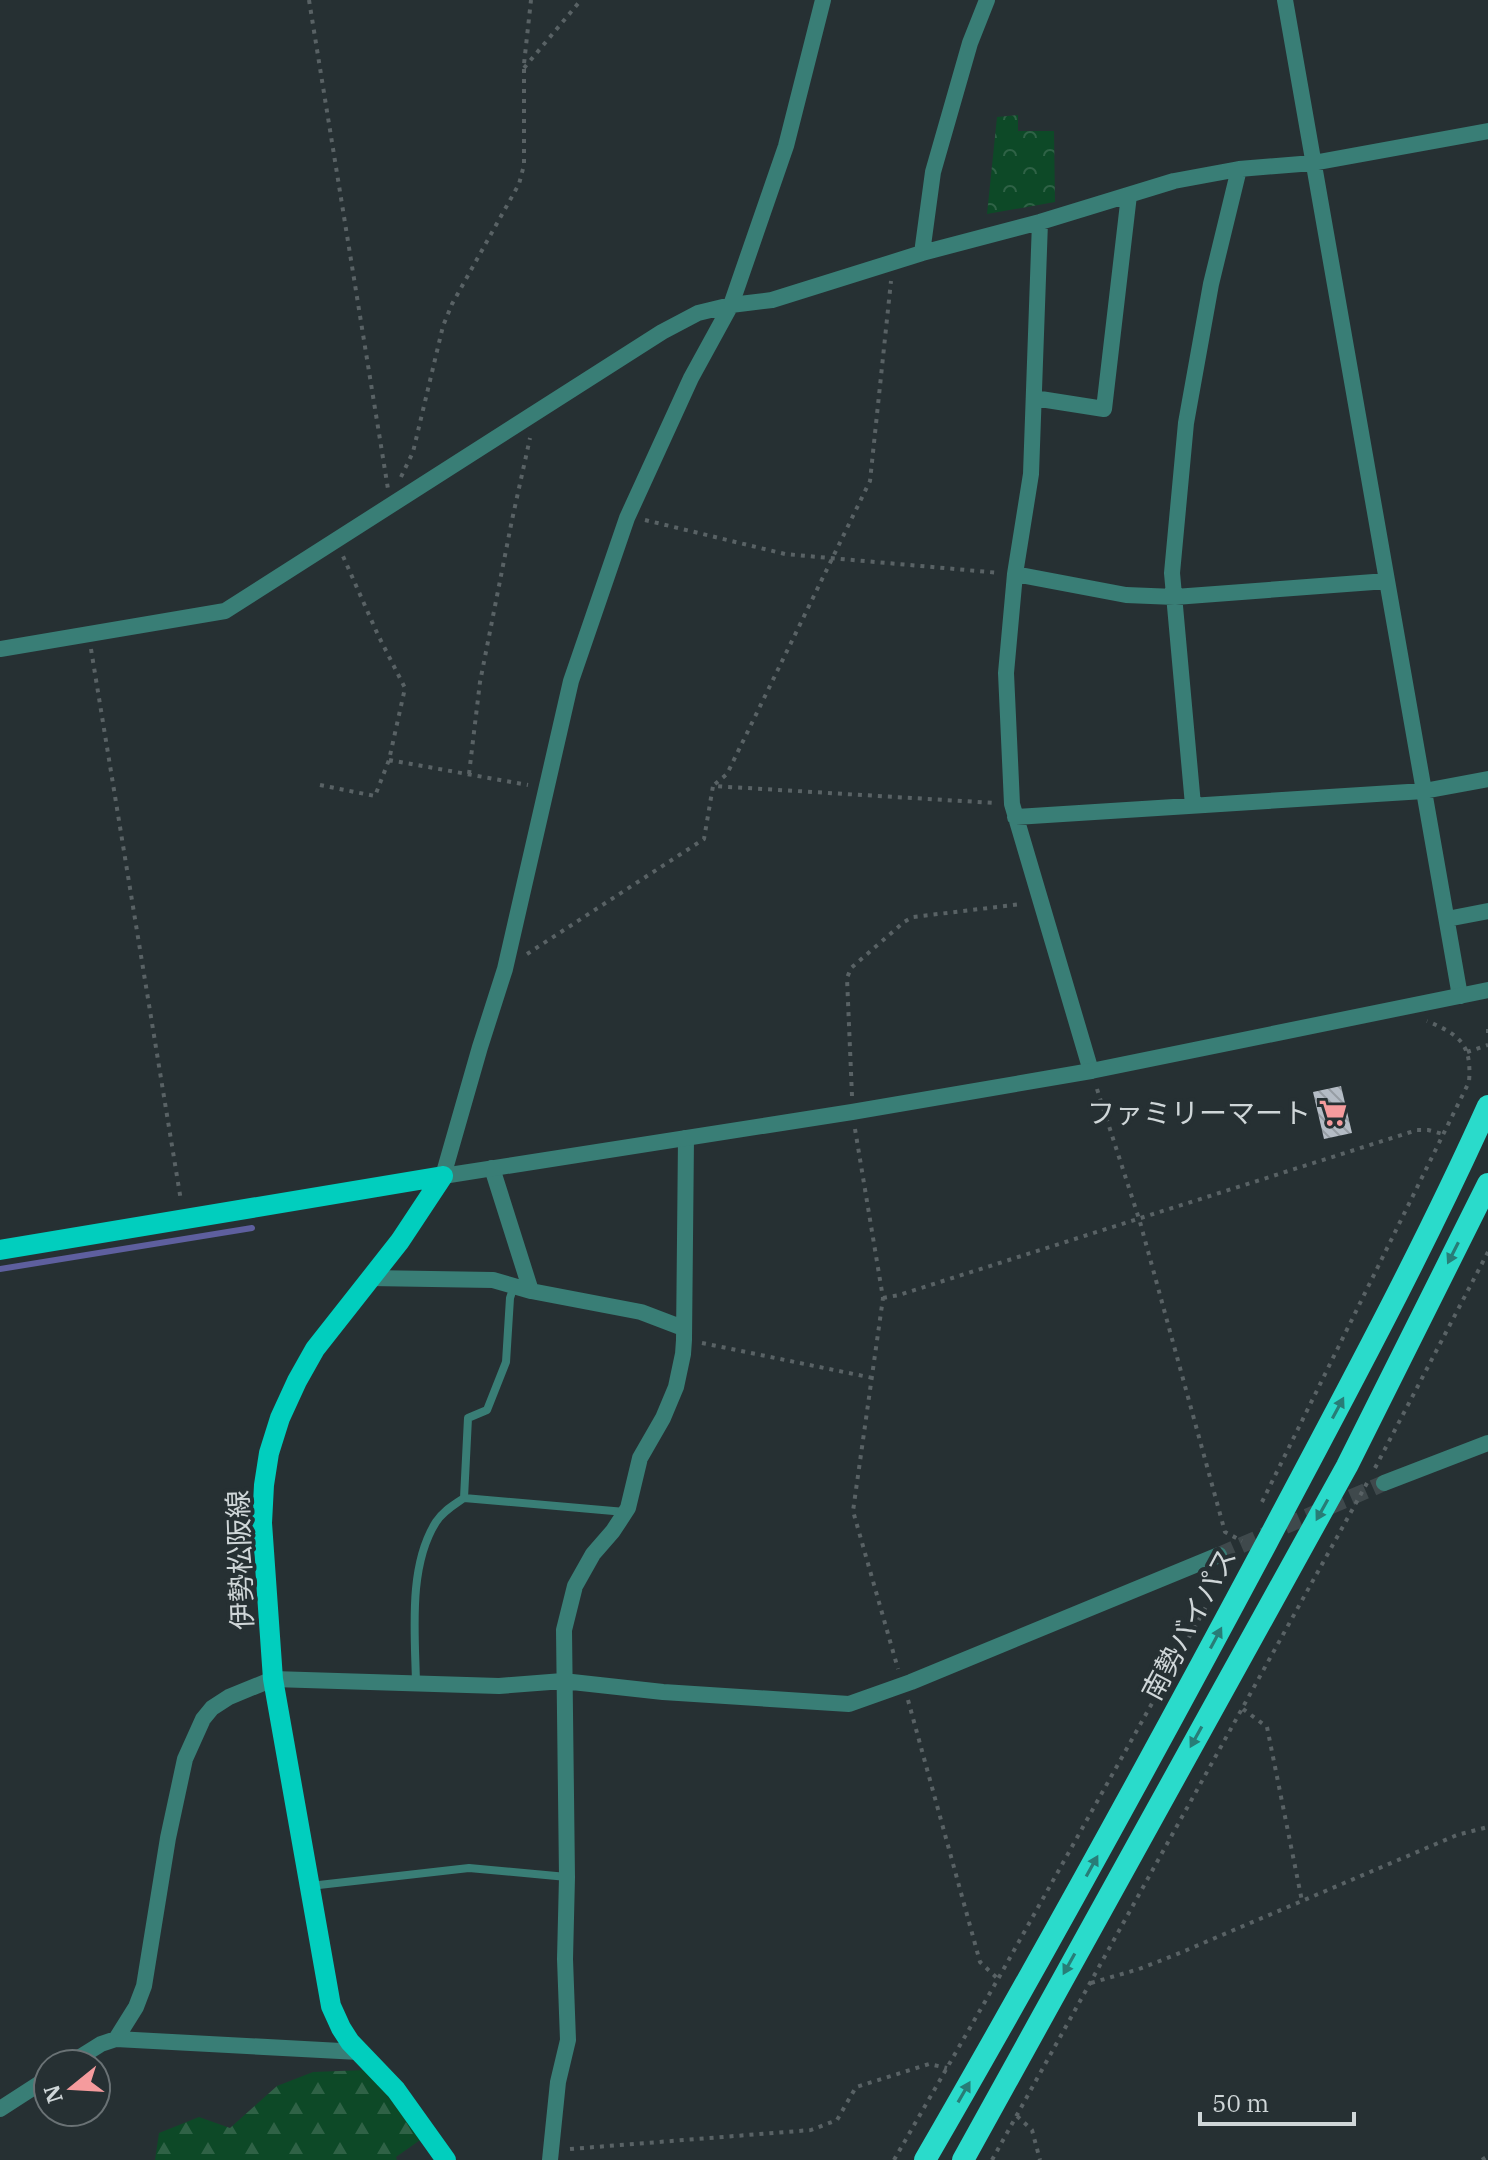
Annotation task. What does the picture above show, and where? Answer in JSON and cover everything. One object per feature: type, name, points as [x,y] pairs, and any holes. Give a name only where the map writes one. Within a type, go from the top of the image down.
[{"type":"highway","name":"南勢バイパス","points":[[925,2160],[1161,1741],[1360,1367],[1488,1106]]},
{"type":"highway","points":[[963,2160],[1347,1466],[1488,1184]]},
{"type":"main road","points":[[0,1250],[443,1176]]},
{"type":"main road","name":"伊勢松阪線","points":[[443,1176],[400,1241],[309,1360],[297,1381],[280,1418],[269,1453],[262,1523],[273,1679],[331,2006],[341,2028],[359,2052],[396,2090],[446,2160]]},
{"type":"street","points":[[823,0],[786,146],[731,305],[691,378],[627,518],[571,681],[505,969],[443,1176],[1091,1071],[1488,990]]},
{"type":"street","points":[[922,253],[933,172],[970,43],[987,0]]},
{"type":"street","points":[[1285,0],[1460,996]]},
{"type":"street","points":[[0,649],[225,611],[662,332],[698,313],[772,300],[922,253],[1040,222],[1174,181],[1239,169],[1313,163],[1488,131]]},
{"type":"street","points":[[1193,805],[1172,573],[1186,423],[1211,284],[1239,169]]},
{"type":"street","points":[[1034,398],[1104,409],[1129,195]]},
{"type":"street","points":[[1040,222],[1031,474],[1015,574],[1006,673],[1013,811],[1091,1071]]},
{"type":"street","points":[[1015,574],[1126,595],[1175,597],[1387,581]]},
{"type":"street","points":[[1013,811],[1193,805],[1424,791],[1488,779]]},
{"type":"street","points":[[1447,919],[1488,911]]},
{"type":"street","points":[[551,2155],[558,2082],[568,2040],[564,1630],[575,1586],[593,1554],[628,1508],[640,1458],[663,1418],[676,1387],[683,1354],[685,1307],[686,1138]]},
{"type":"street","points":[[492,1168],[531,1291]]},
{"type":"street","points":[[370,1278],[493,1280],[531,1291],[641,1312],[683,1334]]},
{"type":"street","points":[[1375,1477],[1488,1443]]},
{"type":"street","points":[[116,2039],[136,2007],[144,1986],[168,1838],[185,1759],[203,1719],[212,1708],[229,1697],[273,1679],[499,1686],[563,1681],[663,1692],[849,1704],[903,1685],[1219,1555]]},
{"type":"street","points":[[95,2048],[116,2039],[359,2052]]},
{"type":"street","points":[[0,2109],[32,2088]]},
{"type":"lane","points":[[464,1498],[468,1418],[487,1410],[506,1362],[510,1298],[514,1286]]},
{"type":"lane","points":[[416,1684],[415,1604],[422,1554],[436,1522],[449,1507],[464,1498],[625,1512]]},
{"type":"lane","points":[[309,1886],[469,1868],[567,1877]]},
{"type":"path","points":[[309,0],[390,507]]},
{"type":"path","points":[[388,489],[398,483],[413,452],[443,326],[452,304],[519,184],[524,165],[524,68],[531,0]]},
{"type":"path","points":[[524,68],[581,0]]},
{"type":"path","points":[[505,969],[704,839],[713,786],[727,774],[870,481],[892,262]]},
{"type":"path","points":[[469,774],[480,682],[494,604],[536,414]]},
{"type":"path","points":[[627,518],[648,520],[785,554],[1015,574]]},
{"type":"path","points":[[320,785],[375,796],[389,760],[405,688],[337,541]]},
{"type":"path","points":[[89,635],[184,1220]]},
{"type":"path","points":[[389,760],[547,788]]},
{"type":"path","points":[[713,786],[1013,811]]},
{"type":"path","points":[[998,1979],[980,1962],[853,1511],[883,1298],[852,1112],[847,978],[851,968],[913,917],[1040,901]]},
{"type":"path","points":[[1256,1513],[1469,1082],[1467,1052],[1452,1032],[1394,1008]]},
{"type":"path","points":[[1488,1029],[1488,1035]]},
{"type":"path","points":[[1467,1052],[1488,1045]]},
{"type":"path","points":[[1091,1071],[1139,1219],[1225,1532],[1242,1541]]},
{"type":"path","points":[[883,1298],[1417,1130],[1444,1135]]},
{"type":"path","points":[[992,2160],[1375,1477],[1488,1252]]},
{"type":"path","points":[[683,1334],[873,1378]]},
{"type":"path","points":[[894,2160],[1212,1596]]},
{"type":"path","points":[[1243,1709],[1267,1727],[1302,1901]]},
{"type":"path","points":[[1091,1983],[1151,1965],[1457,1835],[1488,1827]]},
{"type":"path","points":[[551,2155],[811,2130],[837,2120],[856,2087],[929,2064],[947,2068]]},
{"type":"path","points":[[1017,2116],[1032,2130],[1040,2160]]},
{"type":"path","points":[[1482,2160],[1488,2156]]},
{"type":"green space","points":[[1018,115],[1018,131],[1054,131],[1055,202],[987,214],[997,117]]},
{"type":"green space","points":[[366,2070],[423,2138],[396,2157],[397,2160],[155,2160],[159,2133],[199,2117],[230,2128],[277,2086],[313,2072]]},
{"type":"building","name":"ファミリーマート","points":[[1341,1086],[1352,1133],[1324,1139],[1313,1092]]},
{"type":"waterway","points":[[0,1269],[252,1228]]},
{"type":"tunnel","points":[[1219,1555],[1384,1483]]},
{"type":"place","name":"ファミリーマート","points":[[1333,1113]]}]
